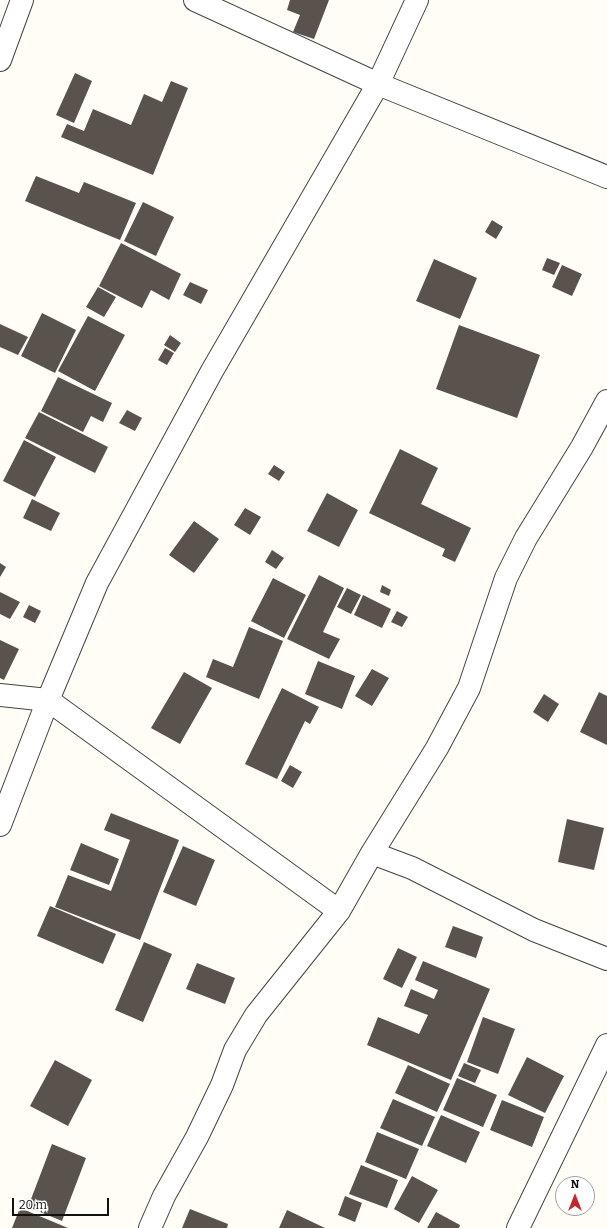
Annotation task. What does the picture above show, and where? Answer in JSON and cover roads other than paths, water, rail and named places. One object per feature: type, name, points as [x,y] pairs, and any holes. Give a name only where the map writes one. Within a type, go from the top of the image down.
[{"type":"street","points":[[0,60],[22,0]]},
{"type":"street","points":[[195,0],[378,84],[607,177]]},
{"type":"street","points":[[0,825],[48,700],[97,583],[212,371],[378,84],[417,0]]},
{"type":"street","points":[[150,1228],[164,1196],[197,1138],[222,1085],[235,1050],[265,1004],[339,911],[372,853],[437,748],[469,688],[506,578],[526,538],[582,447],[607,401]]},
{"type":"street","points":[[0,695],[48,700],[339,911]]},
{"type":"street","points":[[372,853],[412,868],[534,930],[607,959]]},
{"type":"street","points":[[518,1228],[607,1045]]}]
